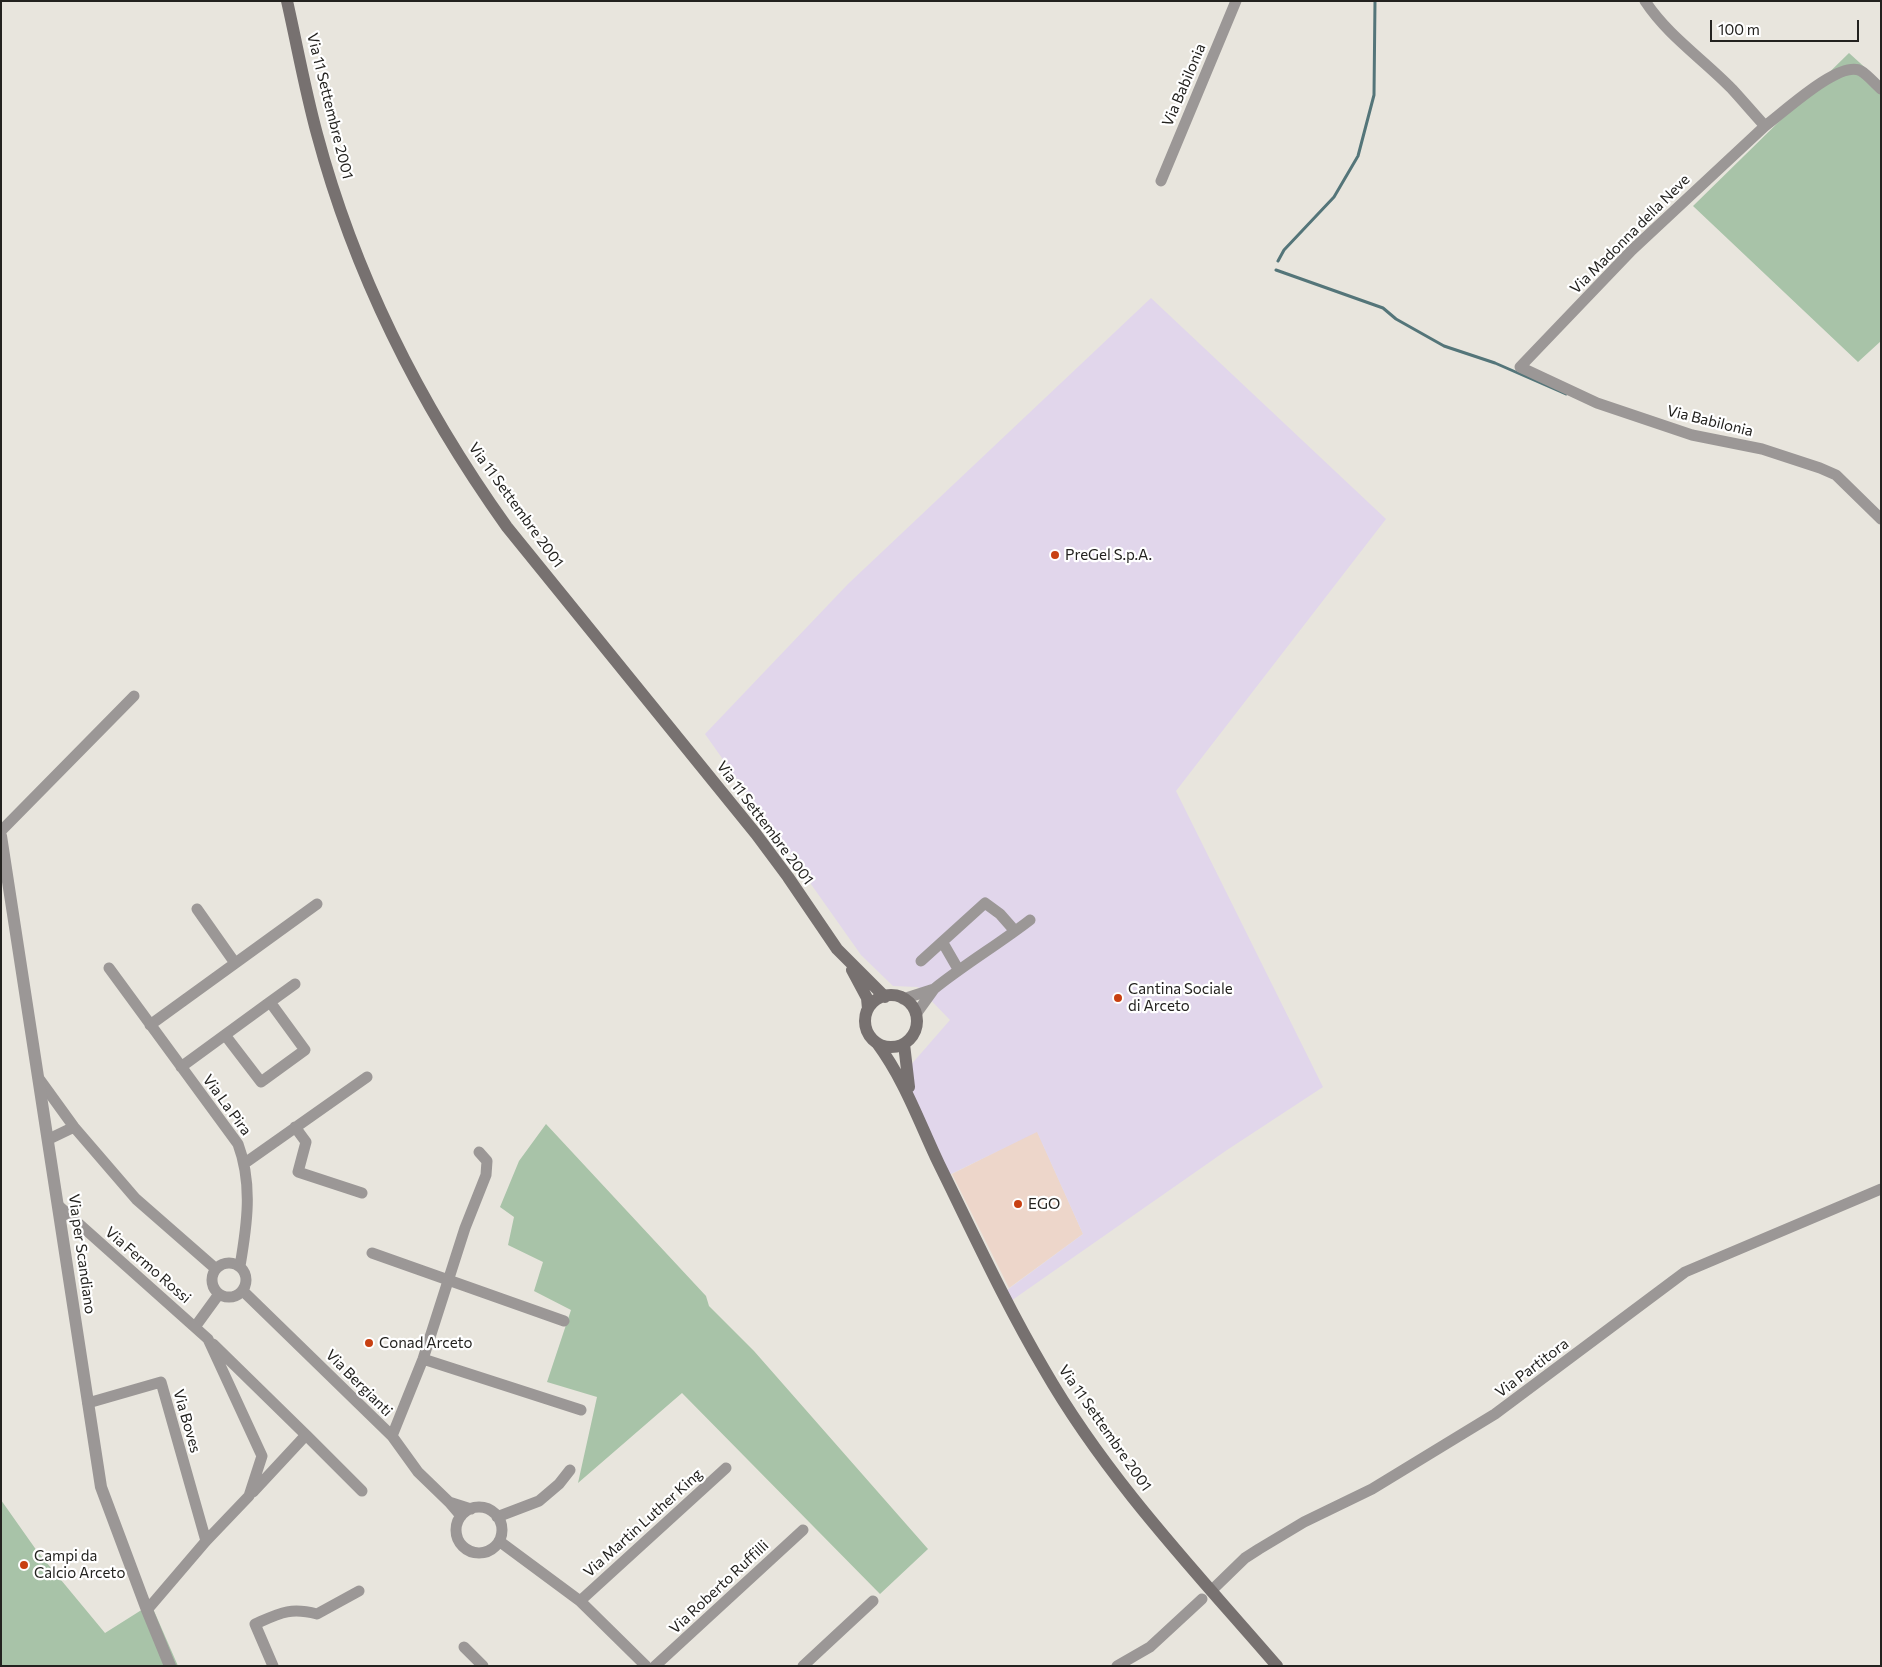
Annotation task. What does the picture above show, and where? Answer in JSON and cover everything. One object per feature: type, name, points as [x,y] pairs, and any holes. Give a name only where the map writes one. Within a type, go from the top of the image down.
[{"type":"main road","name":"Via 11 Settembre 2001","points":[[287,1],[317,134],[336,196],[367,278],[400,352],[432,412],[473,480],[507,527],[756,834],[846,960],[865,993],[868,1008],[865,1024],[871,1037],[894,1067],[911,1099],[939,1164],[1044,1370],[1068,1409],[1207,1595],[1277,1666]]},
{"type":"main road","name":"Via 11 Settembre 2001","points":[[846,960],[885,997]]},
{"type":"main road","points":[[868,1008],[876,1000],[885,997],[904,999],[911,1005],[916,1014],[914,1032],[904,1044],[892,1047],[877,1043]]},
{"type":"main road","name":"Via 11 Settembre 2001","points":[[904,1044],[911,1099]]},
{"type":"street","name":"Via Babilonia","points":[[1161,181],[1236,1]]},
{"type":"street","points":[[1645,1],[1677,38],[1731,88],[1764,126]]},
{"type":"street","name":"Via Madonna della Neve","points":[[1520,367],[1632,250],[1764,126],[1817,85],[1849,68],[1861,70],[1881,89]]},
{"type":"street","name":"Via Babilonia","points":[[1520,367],[1597,403],[1692,435],[1762,450],[1820,468],[1836,475],[1881,519]]},
{"type":"street","points":[[1,831],[134,696]]},
{"type":"street","name":"Via per Scandiano","points":[[1,836],[40,1080],[101,1487],[170,1666]]},
{"type":"street","points":[[150,1025],[317,904]]},
{"type":"street","points":[[921,961],[985,904],[1000,914],[1015,931]]},
{"type":"street","points":[[197,909],[236,963]]},
{"type":"street","points":[[916,1014],[934,989],[958,969],[1030,920]]},
{"type":"street","points":[[943,943],[958,969]]},
{"type":"street","name":"Via La Pira","points":[[109,968],[238,1144],[245,1163],[247,1221],[240,1266]]},
{"type":"street","name":"Via La Pira","points":[[181,1067],[295,984]]},
{"type":"street","points":[[904,999],[934,989]]},
{"type":"street","points":[[226,1035],[261,1082],[305,1050],[270,1002]]},
{"type":"street","name":"Via La Pira","points":[[245,1163],[367,1077]]},
{"type":"street","points":[[40,1080],[74,1127],[136,1199],[216,1269]]},
{"type":"street","points":[[49,1139],[74,1127]]},
{"type":"street","points":[[295,1128],[306,1142],[298,1172],[362,1193]]},
{"type":"street","points":[[392,1436],[423,1359],[448,1280],[486,1175],[487,1161],[479,1152]]},
{"type":"street","name":"Via Partitora","points":[[1117,1666],[1150,1647],[1245,1558],[1304,1522],[1372,1489],[1495,1414],[1685,1272],[1881,1189]]},
{"type":"street","name":"Via Fermo Rossi","points":[[59,1206],[208,1339],[362,1491]]},
{"type":"street","points":[[372,1252],[564,1321]]},
{"type":"street","points":[[225,1263],[240,1266],[244,1270],[247,1281],[243,1291],[228,1298],[219,1294],[215,1290],[212,1279],[216,1269],[225,1263]]},
{"type":"street","name":"Via Bergianti","points":[[243,1291],[392,1436],[418,1472],[449,1502],[466,1513],[488,1509],[497,1517]]},
{"type":"street","name":"Via Fermo Rossi","points":[[195,1327],[219,1294]]},
{"type":"street","name":"Via Fermo Rossi","points":[[208,1339],[262,1456],[250,1496]]},
{"type":"street","points":[[423,1359],[580,1410]]},
{"type":"street","name":"Via Boves","points":[[88,1403],[160,1382],[206,1541]]},
{"type":"street","name":"Via Fermo Rossi","points":[[147,1610],[206,1541],[306,1435]]},
{"type":"street","name":"Via Martin Luther King","points":[[580,1601],[726,1468]]},
{"type":"street","points":[[466,1513],[458,1522],[457,1536],[464,1548],[477,1553],[483,1553],[495,1546],[499,1541],[502,1529],[497,1517],[539,1501],[559,1484],[570,1470]]},
{"type":"street","name":"Via Roberto Ruffilli","points":[[656,1666],[803,1530]]},
{"type":"street","points":[[499,1541],[580,1601],[646,1666]]},
{"type":"street","points":[[273,1666],[255,1624],[283,1611],[302,1610],[317,1614],[359,1591]]},
{"type":"street","points":[[803,1666],[872,1601]]},
{"type":"street","points":[[464,1647],[483,1666]]},
{"type":"shaded area","points":[[1151,298],[1386,519],[1176,791],[1323,1087],[1227,1150],[1008,1303],[1003,1293],[1083,1234],[1037,1132],[949,1175],[912,1096],[909,1067],[950,1020],[918,987],[893,986],[861,955],[705,734],[848,584]]},
{"type":"shaded area","name":"EGO","points":[[1037,1131],[1083,1234],[1009,1288],[952,1174]]},
{"type":"green space","points":[[1849,53],[1881,82],[1881,341],[1858,362],[1693,206]]},
{"type":"green space","points":[[546,1124],[706,1296],[709,1306],[754,1351],[928,1549],[880,1594],[682,1393],[578,1483],[597,1397],[547,1382],[571,1310],[534,1291],[543,1262],[508,1245],[514,1217],[500,1207],[519,1161]]},
{"type":"green space","name":"Campi da Calcio Arceto","points":[[1,1500],[37,1551],[105,1633],[151,1604],[178,1666],[1,1666]]},
{"type":"waterway","points":[[1278,261],[1284,250],[1334,197],[1358,156],[1374,95],[1375,1]]},
{"type":"waterway","points":[[1276,270],[1383,308],[1396,319],[1444,346],[1495,363],[1566,394]]},
{"type":"place","name":"PreGel S.p.A.","points":[[1055,555]]},
{"type":"place","name":"Cantina Sociale di Arceto","points":[[1118,998]]},
{"type":"place","name":"EGO","points":[[1018,1204]]},
{"type":"place","name":"Conad Arceto","points":[[369,1343]]},
{"type":"place","name":"Campi da Calcio Arceto","points":[[24,1565]]}]
